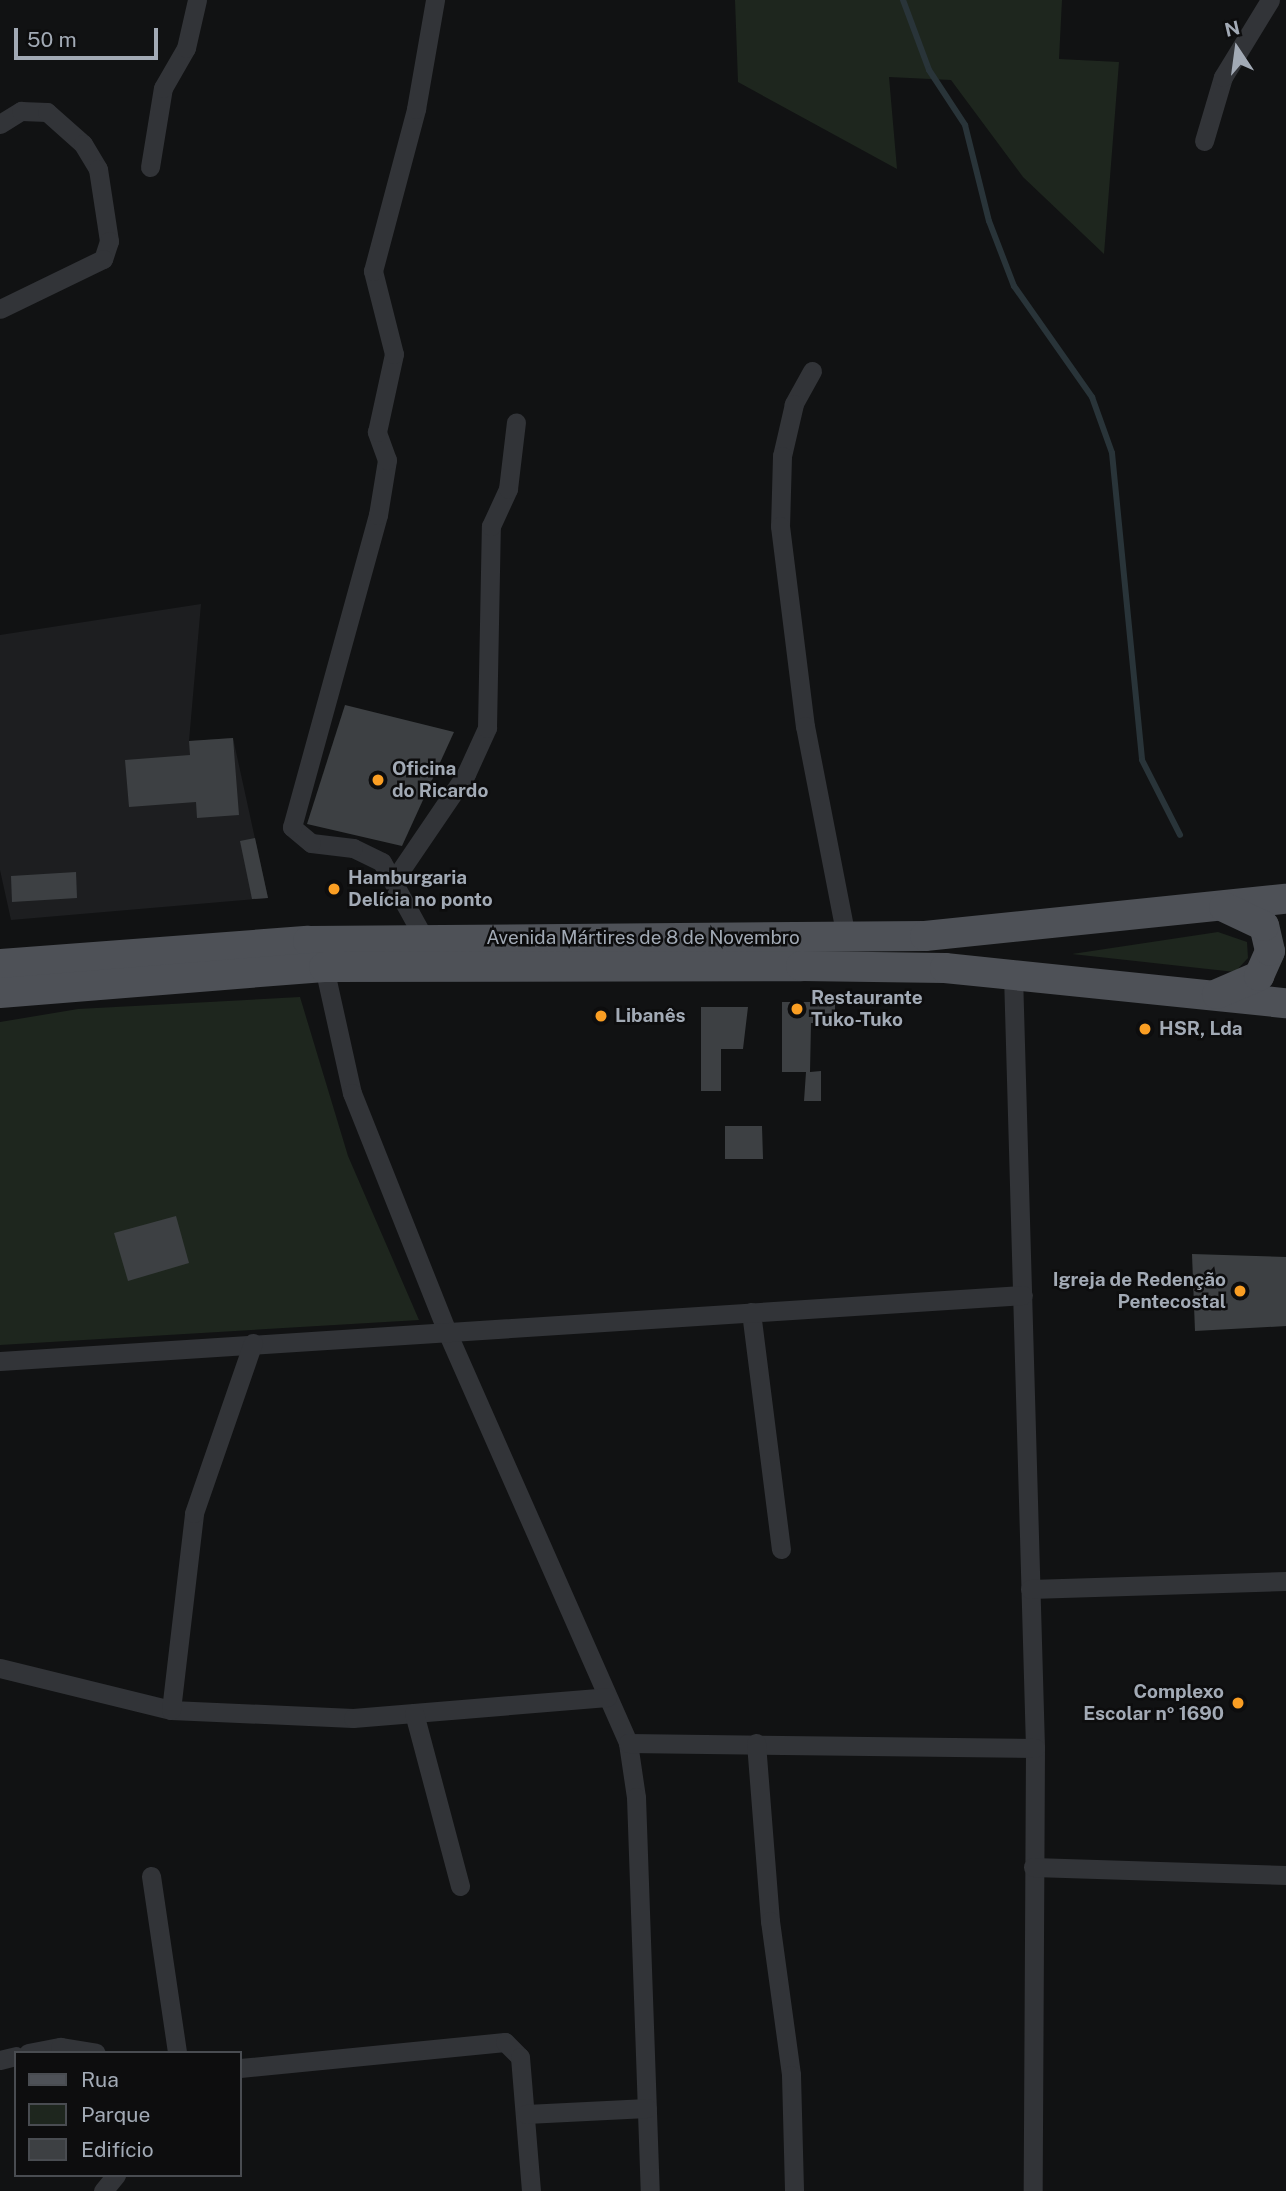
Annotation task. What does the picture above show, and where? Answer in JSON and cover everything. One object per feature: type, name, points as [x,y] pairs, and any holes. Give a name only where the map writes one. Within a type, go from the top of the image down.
[{"type":"main road","name":"Avenida Mártires de 8 de Novembro","points":[[6,956],[206,944],[846,937],[1004,931],[1286,899]]},
{"type":"main road","points":[[1206,997],[1259,976],[1270,951],[1264,926],[1250,914],[1218,905]]},
{"type":"main road","name":"Avenida Mártires de 8 de Novembro","points":[[0,993],[324,967],[875,967],[1013,974],[1206,997],[1286,1003]]},
{"type":"street","points":[[150,167],[163,88],[186,48],[197,0]]},
{"type":"street","points":[[425,940],[394,880],[370,854],[311,843],[292,827],[378,515],[387,460],[377,432],[394,354],[373,271],[416,109],[435,0]]},
{"type":"street","points":[[1204,141],[1223,77],[1270,0]]},
{"type":"street","points":[[0,124],[21,111],[47,112],[83,144],[98,169],[109,241],[103,259],[0,309]]},
{"type":"street","points":[[812,371],[794,404],[782,456],[780,526],[805,726],[846,937]]},
{"type":"street","points":[[394,880],[466,774],[487,728],[491,526],[508,489],[516,422]]},
{"type":"street","points":[[324,967],[352,1093],[447,1332],[628,1743],[636,1797],[650,2191]]},
{"type":"street","points":[[1013,974],[1035,1748],[1032,1867],[1033,2191]]},
{"type":"street","points":[[0,1361],[1023,1295]]},
{"type":"street","points":[[751,1312],[781,1549]]},
{"type":"street","points":[[171,1710],[194,1513],[253,1343]]},
{"type":"street","points":[[1030,1589],[1286,1581]]},
{"type":"street","points":[[0,1668],[171,1710],[353,1718],[607,1697]]},
{"type":"street","points":[[414,1713],[460,1886]]},
{"type":"street","points":[[628,1743],[1035,1748]]},
{"type":"street","points":[[756,1743],[770,1921],[791,2074],[794,2191]]},
{"type":"street","points":[[1032,1867],[1286,1875]]},
{"type":"street","points":[[151,1876],[177,2051]]},
{"type":"street","points":[[242,2068],[494,2039],[520,2057],[531,2191]]},
{"type":"street","points":[[39,2051],[60,2047],[84,2051]]},
{"type":"street","points":[[526,2114],[646,2108]]},
{"type":"street","points":[[103,2191],[114,2177]]},
{"type":"shaded area","points":[[201,604],[189,741],[233,738],[268,898],[11,920],[0,870],[0,635]]},
{"type":"green space","points":[[735,0],[1062,0],[1059,59],[1119,62],[1104,254],[1023,177],[951,80],[889,77],[897,169],[738,82]]},
{"type":"green space","points":[[1218,932],[1247,942],[1248,958],[1235,972],[1072,954]]},
{"type":"green space","points":[[300,997],[348,1156],[419,1320],[0,1345],[0,1022],[78,1009]]},
{"type":"building","name":"Oficina do Ricardo","points":[[345,705],[454,732],[402,846],[307,824]]},
{"type":"building","points":[[233,738],[239,815],[197,818],[196,802],[129,807],[125,760],[190,755],[189,741]]},
{"type":"building","points":[[255,838],[268,898],[252,899],[240,841]]},
{"type":"building","points":[[76,872],[77,898],[12,902],[11,876]]},
{"type":"building","points":[[782,1002],[835,1002],[835,1023],[811,1023],[810,1072],[821,1071],[821,1101],[804,1101],[806,1072],[782,1072]]},
{"type":"building","points":[[701,1007],[748,1007],[743,1049],[721,1049],[721,1091],[701,1091]]},
{"type":"building","points":[[725,1126],[762,1126],[763,1159],[725,1159]]},
{"type":"building","points":[[176,1216],[189,1263],[128,1281],[114,1233]]},
{"type":"building","name":"Igreja de Redenção Pentecostal","points":[[1192,1254],[1286,1257],[1286,1326],[1195,1331]]},
{"type":"waterway","points":[[903,0],[929,70],[965,125],[989,221],[1014,286],[1092,397],[1112,453],[1142,760],[1180,835]]},
{"type":"place","name":"Oficina do Ricardo","points":[[378,780]]},
{"type":"place","name":"Hamburgaria Delícia no ponto","points":[[334,889]]},
{"type":"place","name":"Restaurante Tuko-Tuko","points":[[797,1009]]},
{"type":"place","name":"Libanês","points":[[601,1016]]},
{"type":"place","name":"HSR, Lda","points":[[1145,1029]]},
{"type":"place","name":"Igreja de Redenção Pentecostal","points":[[1240,1291]]},
{"type":"place","name":"Complexo Escolar nº 1690","points":[[1238,1703]]}]
